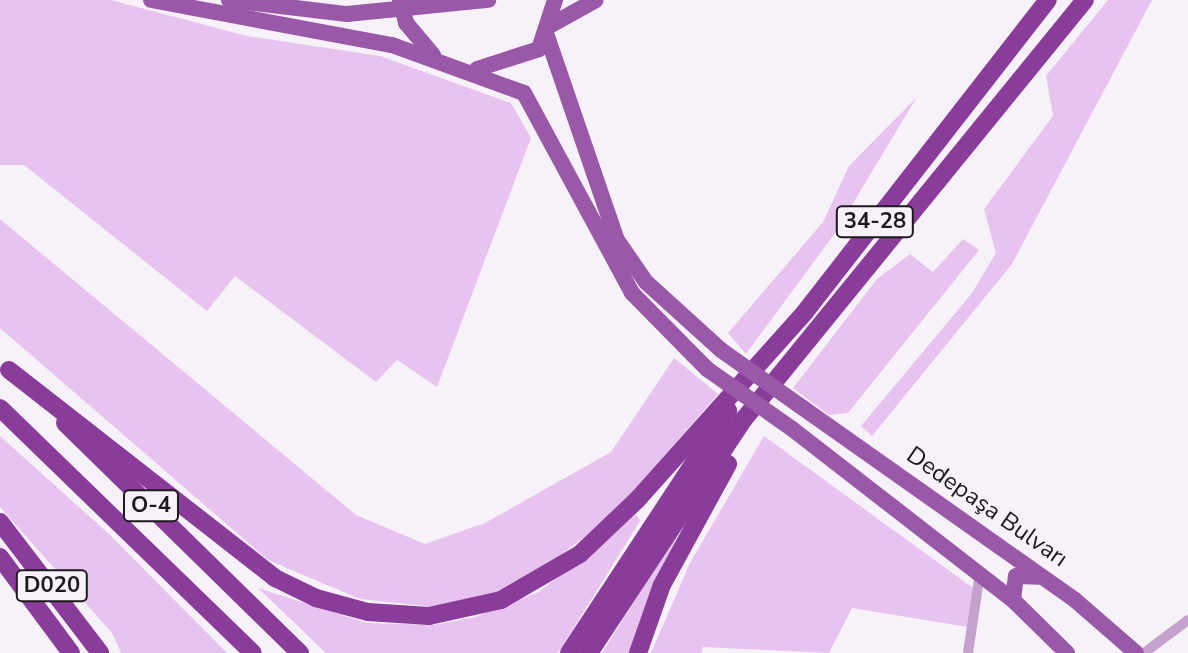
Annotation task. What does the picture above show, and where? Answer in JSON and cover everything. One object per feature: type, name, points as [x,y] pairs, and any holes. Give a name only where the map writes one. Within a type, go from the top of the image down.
[{"type":"highway","name":"34-28","points":[[775,343],[1048,0]]},
{"type":"highway","name":"34-28","points":[[799,354],[1085,0]]},
{"type":"highway","points":[[5,366],[275,578],[343,606],[429,616],[501,600],[580,554],[775,343]]},
{"type":"highway","points":[[569,653],[775,343]]},
{"type":"highway","points":[[589,653],[744,419],[799,354]]},
{"type":"highway","points":[[638,653],[692,525],[799,354]]},
{"type":"highway","name":"O-4","points":[[5,366],[300,653]]},
{"type":"highway","name":"O-4","points":[[0,408],[253,653]]},
{"type":"highway","name":"D020","points":[[0,522],[100,653]]},
{"type":"highway","name":"D020","points":[[0,557],[71,653]]},
{"type":"main road","points":[[151,0],[437,59],[511,86],[537,109],[632,293],[707,369],[791,428],[980,573],[1013,600],[1067,653]]},
{"type":"main road","points":[[229,0],[347,14],[488,0]]},
{"type":"main road","points":[[400,0],[406,23],[437,59]]},
{"type":"main road","points":[[549,31],[555,0]]},
{"type":"main road","points":[[459,68],[515,62],[549,31],[596,0]]},
{"type":"main road","name":"Dedepaşa Bulvarı","points":[[549,31],[617,240],[646,282],[721,350],[1045,578],[1136,653]]},
{"type":"main road","points":[[1013,600],[1016,576],[1045,578]]},
{"type":"street","points":[[968,653],[980,573]]},
{"type":"street","points":[[1144,653],[1188,620]]},
{"type":"shaded area","points":[[0,0],[111,0],[247,36],[380,56],[511,103],[531,138],[437,387],[397,360],[376,382],[235,276],[207,311],[24,165],[0,165]]},
{"type":"shaded area","points":[[1108,0],[1152,0],[1012,264],[872,436],[861,426],[972,293],[996,253],[984,209],[1053,116],[1046,76]]},
{"type":"shaded area","points":[[917,97],[835,233],[746,354],[728,333],[823,222],[849,166]]},
{"type":"shaded area","points":[[0,219],[356,515],[425,544],[485,523],[611,452],[674,358],[718,394],[614,514],[526,582],[473,602],[434,607],[360,599],[268,560],[0,328]]},
{"type":"shaded area","points":[[963,239],[979,250],[848,413],[829,415],[793,388],[877,279],[910,254],[933,272]]},
{"type":"shaded area","points":[[0,436],[110,535],[227,653],[121,653],[112,633],[0,507]]},
{"type":"shaded area","points":[[764,436],[973,588],[968,627],[852,608],[829,653],[703,647],[701,653],[651,653],[690,563]]},
{"type":"shaded area","points":[[636,514],[640,521],[558,653],[326,653],[258,588],[367,623],[434,625],[475,617],[539,592]]},
{"type":"shaded area","points":[[680,528],[630,653],[602,653]]}]
